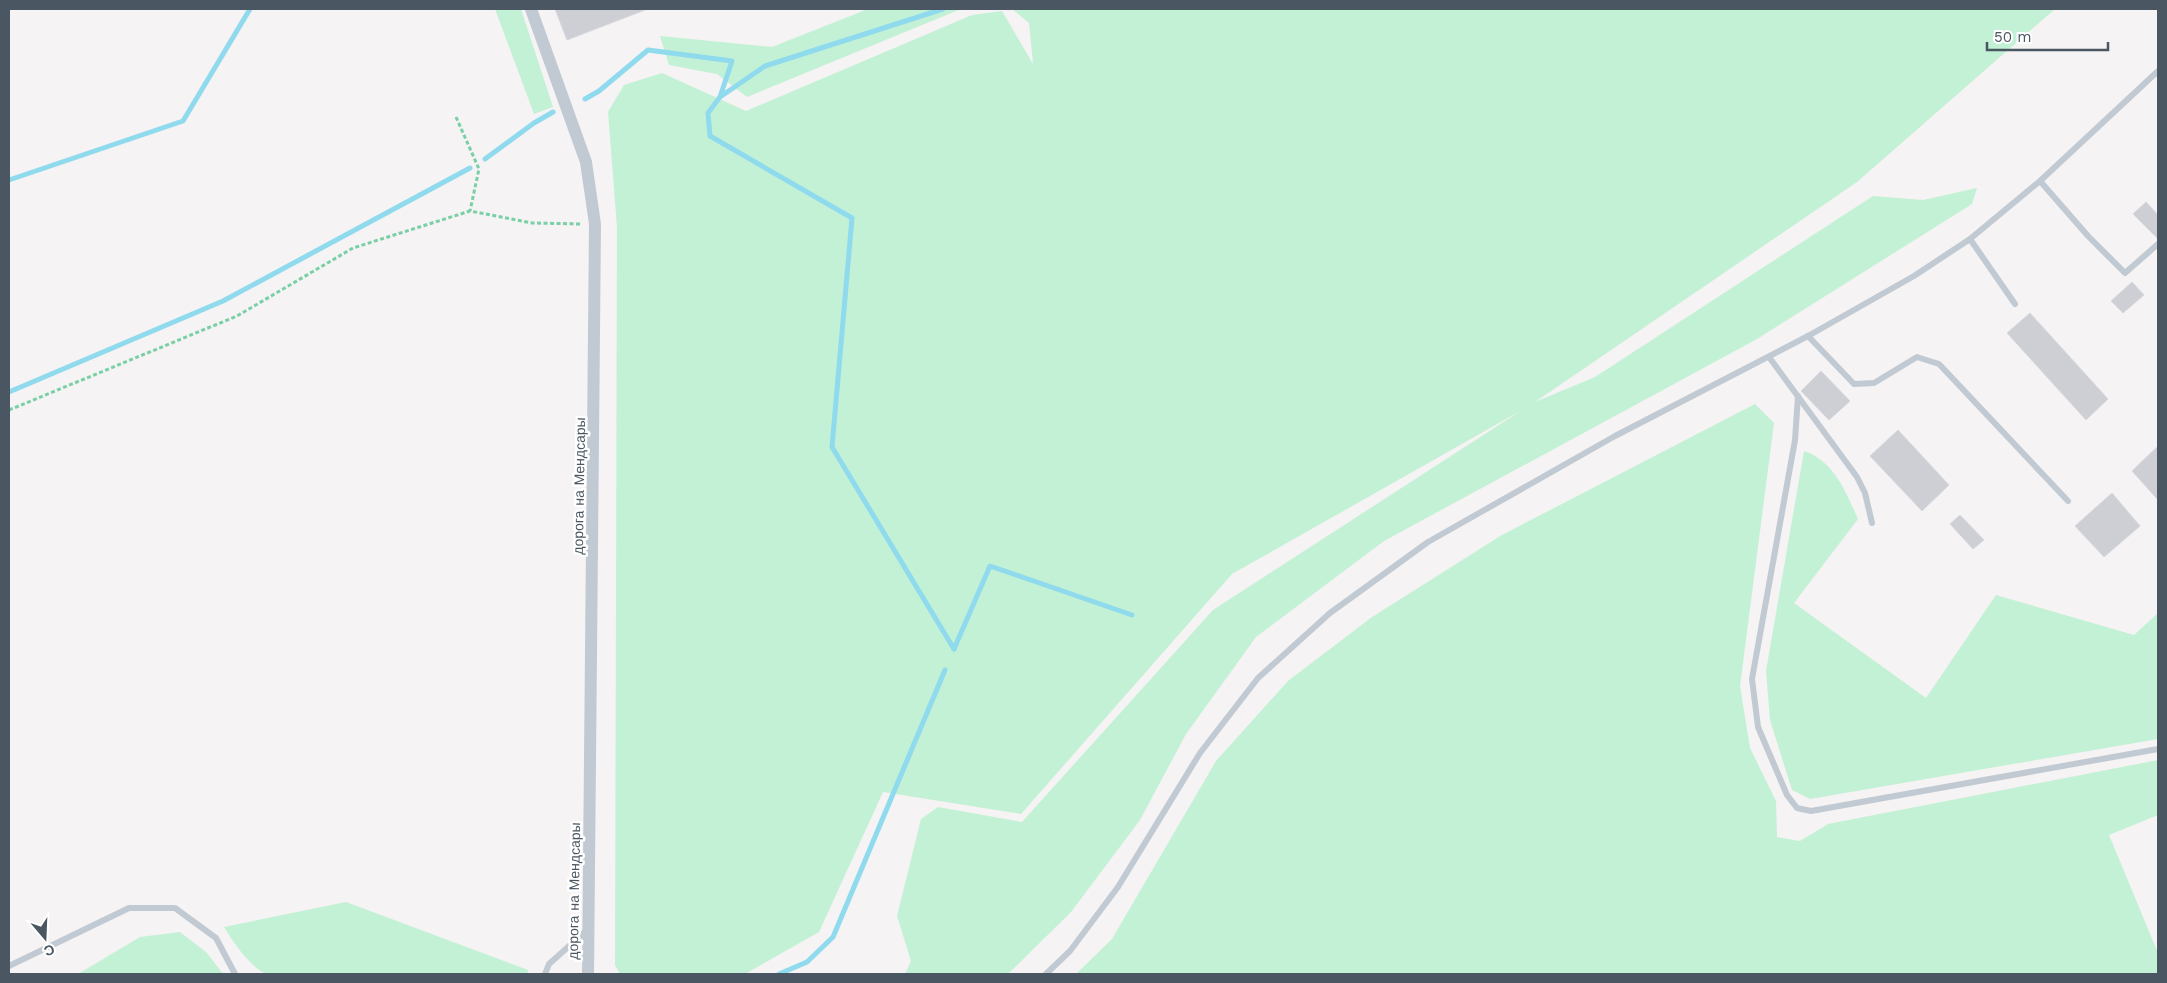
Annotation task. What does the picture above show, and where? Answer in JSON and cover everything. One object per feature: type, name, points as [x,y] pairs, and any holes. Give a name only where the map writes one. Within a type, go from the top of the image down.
[{"type":"street","name":"дорога на Мендсары","points":[[531,9],[586,162],[596,224],[588,974]]},
{"type":"lane","points":[[1046,974],[1070,951],[1118,887],[1200,753],[1258,678],[1330,613],[1428,542],[1615,436],[1769,357],[1914,276],[1970,239],[2040,181],[2158,71]]},
{"type":"lane","points":[[2040,181],[2088,236],[2125,273],[2158,244]]},
{"type":"lane","points":[[1970,239],[2015,304]]},
{"type":"lane","points":[[1808,336],[1854,384],[1874,383],[1916,357],[1939,364],[2068,501]]},
{"type":"lane","points":[[1769,357],[1856,477],[1865,492],[1872,522]]},
{"type":"lane","points":[[1798,396],[1795,440],[1752,679],[1758,727],[1787,795],[1796,808],[1811,811],[2158,749]]},
{"type":"lane","points":[[9,966],[129,908],[175,908],[216,938],[235,974]]},
{"type":"lane","points":[[545,974],[549,964],[588,929]]},
{"type":"path","points":[[456,117],[479,169],[470,211]]},
{"type":"path","points":[[9,410],[237,316],[353,248],[470,211],[532,223],[596,224]]},
{"type":"green space","points":[[495,9],[521,9],[553,107],[534,114]]},
{"type":"green space","points":[[868,9],[961,9],[747,97],[717,74],[669,65],[660,36],[772,47]]},
{"type":"green space","points":[[1012,9],[2055,9],[1857,182],[1535,402],[1595,377],[1873,196],[1923,200],[1977,188],[1972,204],[1757,339],[1384,541],[1256,637],[1186,734],[1140,820],[1071,912],[1008,974],[905,974],[911,961],[897,916],[921,819],[938,807],[1022,822],[1213,610],[1522,410],[1232,574],[1021,814],[883,792],[819,932],[745,974],[620,974],[615,965],[617,227],[608,112],[624,85],[662,73],[746,111],[972,15],[1002,11],[1033,64],[1029,23]]},
{"type":"green space","points":[[1755,404],[1774,423],[1740,686],[1750,748],[1776,801],[1777,837],[1800,841],[1828,824],[2158,760],[2158,815],[2109,835],[2158,953],[2158,974],[1076,974],[1112,939],[1216,761],[1288,681],[1372,617],[1502,535]]},
{"type":"green space","points":[[1804,451],[1823,462],[1831,470],[1844,488],[1858,519],[1794,603],[1926,698],[1996,595],[2134,635],[2158,613],[2158,739],[1810,799],[1792,790],[1770,720],[1766,671]]},
{"type":"green space","points":[[346,902],[528,970],[527,974],[266,974],[248,960],[224,927]]},
{"type":"green space","points":[[180,932],[206,952],[223,974],[78,974],[140,937]]},
{"type":"building","points":[[555,9],[644,9],[645,10],[567,40]]},
{"type":"building","points":[[2146,202],[2158,215],[2158,239],[2133,214]]},
{"type":"building","points":[[2132,282],[2144,295],[2123,313],[2111,301]]},
{"type":"building","points":[[2030,313],[2108,399],[2086,420],[2007,333]]},
{"type":"building","points":[[1821,371],[1850,401],[1829,420],[1801,391]]},
{"type":"building","points":[[1898,430],[1949,485],[1922,511],[1870,456]]},
{"type":"building","points":[[2158,446],[2158,500],[2132,471]]},
{"type":"building","points":[[2112,493],[2140,526],[2104,557],[2075,526]]},
{"type":"building","points":[[1960,515],[1984,540],[1973,549],[1950,524]]},
{"type":"waterway","points":[[9,180],[183,121],[250,9]]},
{"type":"waterway","points":[[585,99],[599,91],[648,50],[732,61],[720,97],[765,66],[943,9]]},
{"type":"waterway","points":[[720,97],[708,113],[710,136],[852,218],[832,447],[954,649]]},
{"type":"waterway","points":[[485,159],[534,123],[553,112]]},
{"type":"waterway","points":[[9,392],[223,301],[470,168]]},
{"type":"waterway","points":[[954,649],[990,566],[1132,615]]},
{"type":"waterway","points":[[779,974],[807,962],[833,937],[945,670]]}]
